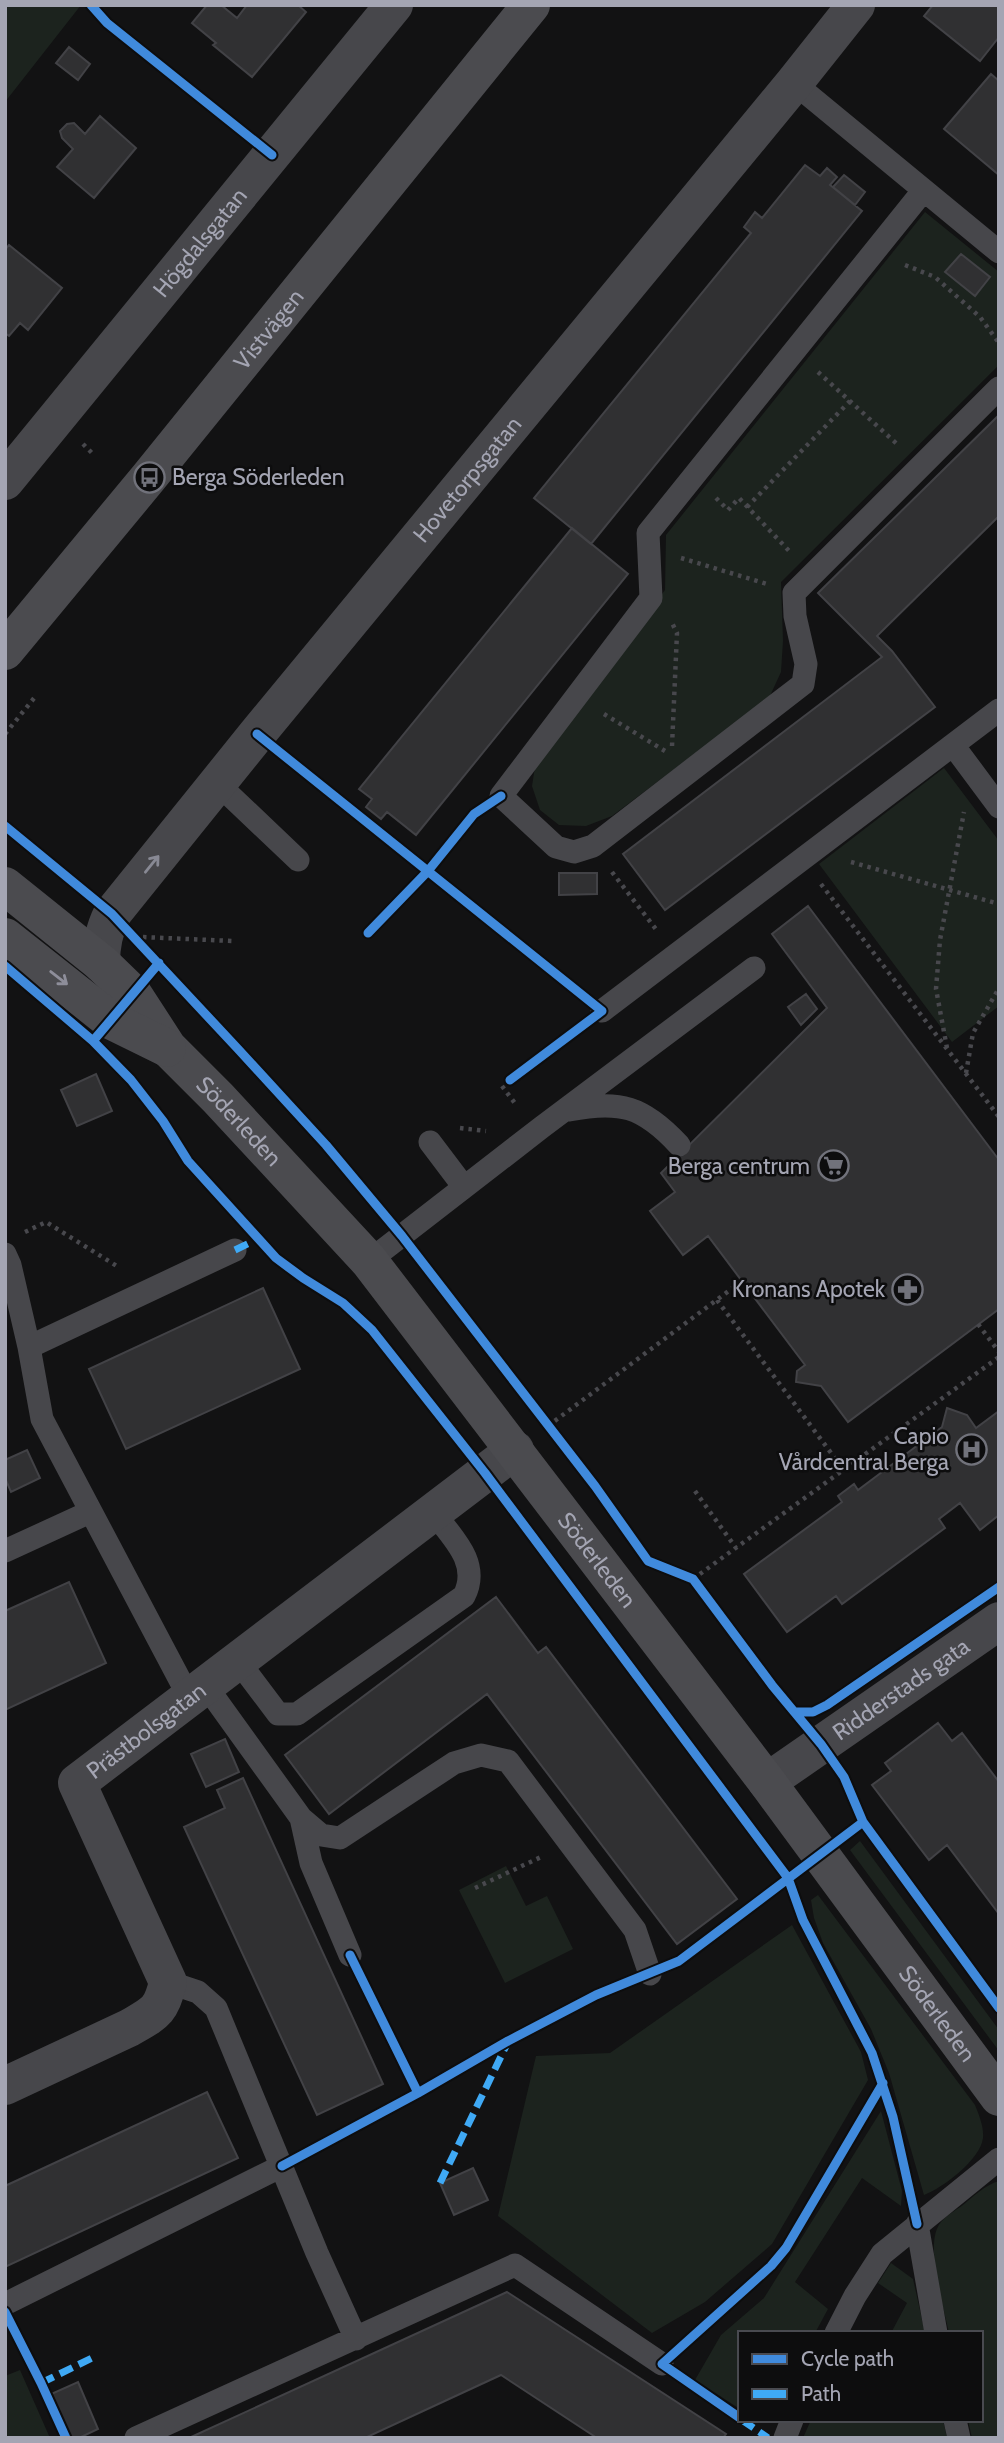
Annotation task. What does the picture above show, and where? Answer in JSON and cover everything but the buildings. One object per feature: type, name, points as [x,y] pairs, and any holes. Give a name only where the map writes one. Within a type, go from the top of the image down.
[{"type":"main road","name":"Vistvägen","points":[[5,651],[531,5]]},
{"type":"main road","name":"Söderleden","points":[[5,886],[102,963],[133,994],[168,1048],[369,1261],[767,1782],[999,2097]]},
{"type":"main road","name":"Söderleden","points":[[5,937],[110,1020],[168,1048]]},
{"type":"street","name":"Högdalsgatan","points":[[5,481],[394,5]]},
{"type":"street","name":"Hovetorpsgatan","points":[[102,963],[101,946],[112,914],[265,723],[856,5]]},
{"type":"street","name":"Prästbolsgatan","points":[[168,1982],[77,1783],[515,1450]]},
{"type":"street","name":"Ridderstads gata","points":[[767,1782],[999,1621]]},
{"type":"street","points":[[5,2086],[148,2018],[163,2004],[168,1982]]},
{"type":"lane","points":[[794,83],[999,252]]},
{"type":"lane","points":[[923,191],[648,533],[651,598],[501,796],[556,847],[574,852],[593,846],[803,684],[806,664],[794,617],[794,593],[999,388]]},
{"type":"lane","points":[[602,1012],[674,954],[999,710]]},
{"type":"lane","points":[[953,745],[999,807]]},
{"type":"lane","points":[[218,784],[298,860]]},
{"type":"lane","points":[[369,1261],[754,968]]},
{"type":"lane","points":[[562,1112],[592,1105],[616,1104],[642,1114],[663,1127],[679,1145]]},
{"type":"lane","points":[[430,1142],[464,1187]]},
{"type":"lane","points":[[10,1245],[10,1265],[42,1419],[90,1512],[198,1693],[301,1818],[321,1835],[340,1838],[454,1763],[481,1755],[508,1761],[635,1930],[650,1974]]},
{"type":"lane","points":[[29,1347],[235,1250]]},
{"type":"lane","points":[[5,1551],[90,1512]]},
{"type":"lane","points":[[239,1661],[278,1714],[297,1714],[464,1596],[471,1583],[466,1556],[433,1512]]},
{"type":"lane","points":[[301,1818],[311,1863],[350,1955]]},
{"type":"lane","points":[[168,1982],[198,1992],[216,2008],[317,2253],[356,2339]]},
{"type":"lane","points":[[837,2331],[855,2296],[882,2254],[999,2159]]},
{"type":"lane","points":[[5,2304],[282,2166]]},
{"type":"lane","points":[[917,2224],[936,2331]]},
{"type":"lane","points":[[136,2438],[515,2265],[662,2364]]},
{"type":"path","points":[[872,252],[935,277],[980,317],[999,343]]},
{"type":"path","points":[[794,350],[921,466]]},
{"type":"path","points":[[747,507],[850,401]]},
{"type":"path","points":[[694,476],[729,510],[739,498],[812,575]]},
{"type":"path","points":[[648,533],[676,557],[794,593]]},
{"type":"path","points":[[576,696],[672,755],[677,633],[667,612],[651,598]]},
{"type":"path","points":[[5,734],[35,697]]},
{"type":"path","points":[[947,1049],[936,989],[940,940],[972,771]]},
{"type":"path","points":[[593,846],[674,954]]},
{"type":"path","points":[[808,855],[999,904]]},
{"type":"path","points":[[808,855],[999,1117]]},
{"type":"path","points":[[134,936],[233,941]]},
{"type":"path","points":[[966,1073],[973,1033],[999,988]]},
{"type":"path","points":[[10,1245],[46,1222],[122,1270],[135,1296]]},
{"type":"path","points":[[548,1426],[742,1281]]},
{"type":"path","points":[[717,1300],[843,1469]]},
{"type":"path","points":[[693,1579],[999,1354],[978,1324]]},
{"type":"path","points":[[695,1491],[736,1548]]},
{"type":"path","points":[[475,1888],[570,1844]]},
{"type":"shaded area","points":[[5,5],[81,5],[5,102]]},
{"type":"shaded area","points":[[925,212],[999,272],[999,365],[781,582],[781,672],[769,698],[612,816],[586,826],[559,825],[540,810],[532,786],[535,767],[665,590],[666,535]]},
{"type":"shaded area","points":[[944,768],[999,841],[999,1006],[952,1042],[819,864]]},
{"type":"shaded area","points":[[860,1841],[999,2030],[999,2051],[850,1850]]},
{"type":"shaded area","points":[[506,1866],[526,1906],[547,1896],[573,1949],[505,1983],[459,1890]]},
{"type":"shaded area","points":[[818,1895],[975,2105],[980,2117],[983,2138],[975,2155],[951,2179],[924,2195],[889,2073],[871,2029],[823,1943],[814,1918],[811,1900]]},
{"type":"shaded area","points":[[792,1925],[861,2052],[868,2080],[772,2244],[705,2302],[652,2333],[498,2216],[536,2056],[610,2053]]},
{"type":"shaded area","points":[[881,2111],[902,2191],[901,2206],[862,2178],[795,2282],[828,2309],[816,2331],[738,2331],[738,2408],[695,2380],[721,2335],[764,2298]]},
{"type":"shaded area","points":[[999,2181],[999,2438],[972,2438],[968,2422],[983,2422],[983,2331],[949,2331],[936,2276],[934,2245],[936,2232],[943,2219]]},
{"type":"shaded area","points":[[891,2263],[913,2279],[925,2331],[892,2331],[907,2303],[878,2283]]},
{"type":"shaded area","points":[[20,2370],[50,2438],[5,2438],[5,2376]]},
{"type":"shaded area","points":[[810,2422],[943,2422],[947,2438],[803,2438]]},
{"type":"marked path","points":[[235,1250],[258,1239]]},
{"type":"marked path","points":[[440,2183],[507,2044]]},
{"type":"marked path","points":[[41,2383],[96,2356]]},
{"type":"marked path","points":[[745,2422],[768,2438]]},
{"type":"cycle path","points":[[91,5],[107,23],[272,155]]},
{"type":"cycle path","points":[[257,734],[602,1011],[510,1080]]},
{"type":"cycle path","points":[[368,933],[428,871],[474,814],[501,796]]},
{"type":"cycle path","points":[[5,826],[112,914],[326,1145],[402,1236],[595,1486],[648,1561],[693,1579],[772,1685],[821,1744],[844,1777],[863,1822],[999,2008]]},
{"type":"cycle path","points":[[93,1041],[159,963]]},
{"type":"cycle path","points":[[5,966],[93,1041],[131,1080],[163,1121],[188,1161],[276,1258],[343,1303],[372,1330],[485,1473],[788,1878],[803,1920],[872,2053],[893,2117],[917,2224]]},
{"type":"cycle path","points":[[795,1712],[813,1712],[827,1705],[999,1587]]},
{"type":"cycle path","points":[[282,2166],[596,1995],[679,1961],[863,1822]]},
{"type":"cycle path","points":[[350,1955],[418,2093]]},
{"type":"cycle path","points":[[738,2417],[662,2364],[771,2266],[786,2248],[883,2083]]},
{"type":"cycle path","points":[[5,2312],[66,2438]]},
{"type":"place","name":"Berga Söderleden","points":[[149,477]]},
{"type":"place","name":"Berga centrum","points":[[833,1166]]},
{"type":"place","name":"Kronans Apotek","points":[[908,1289]]},
{"type":"place","name":"Capio Vårdcentral Berga","points":[[972,1449]]}]
